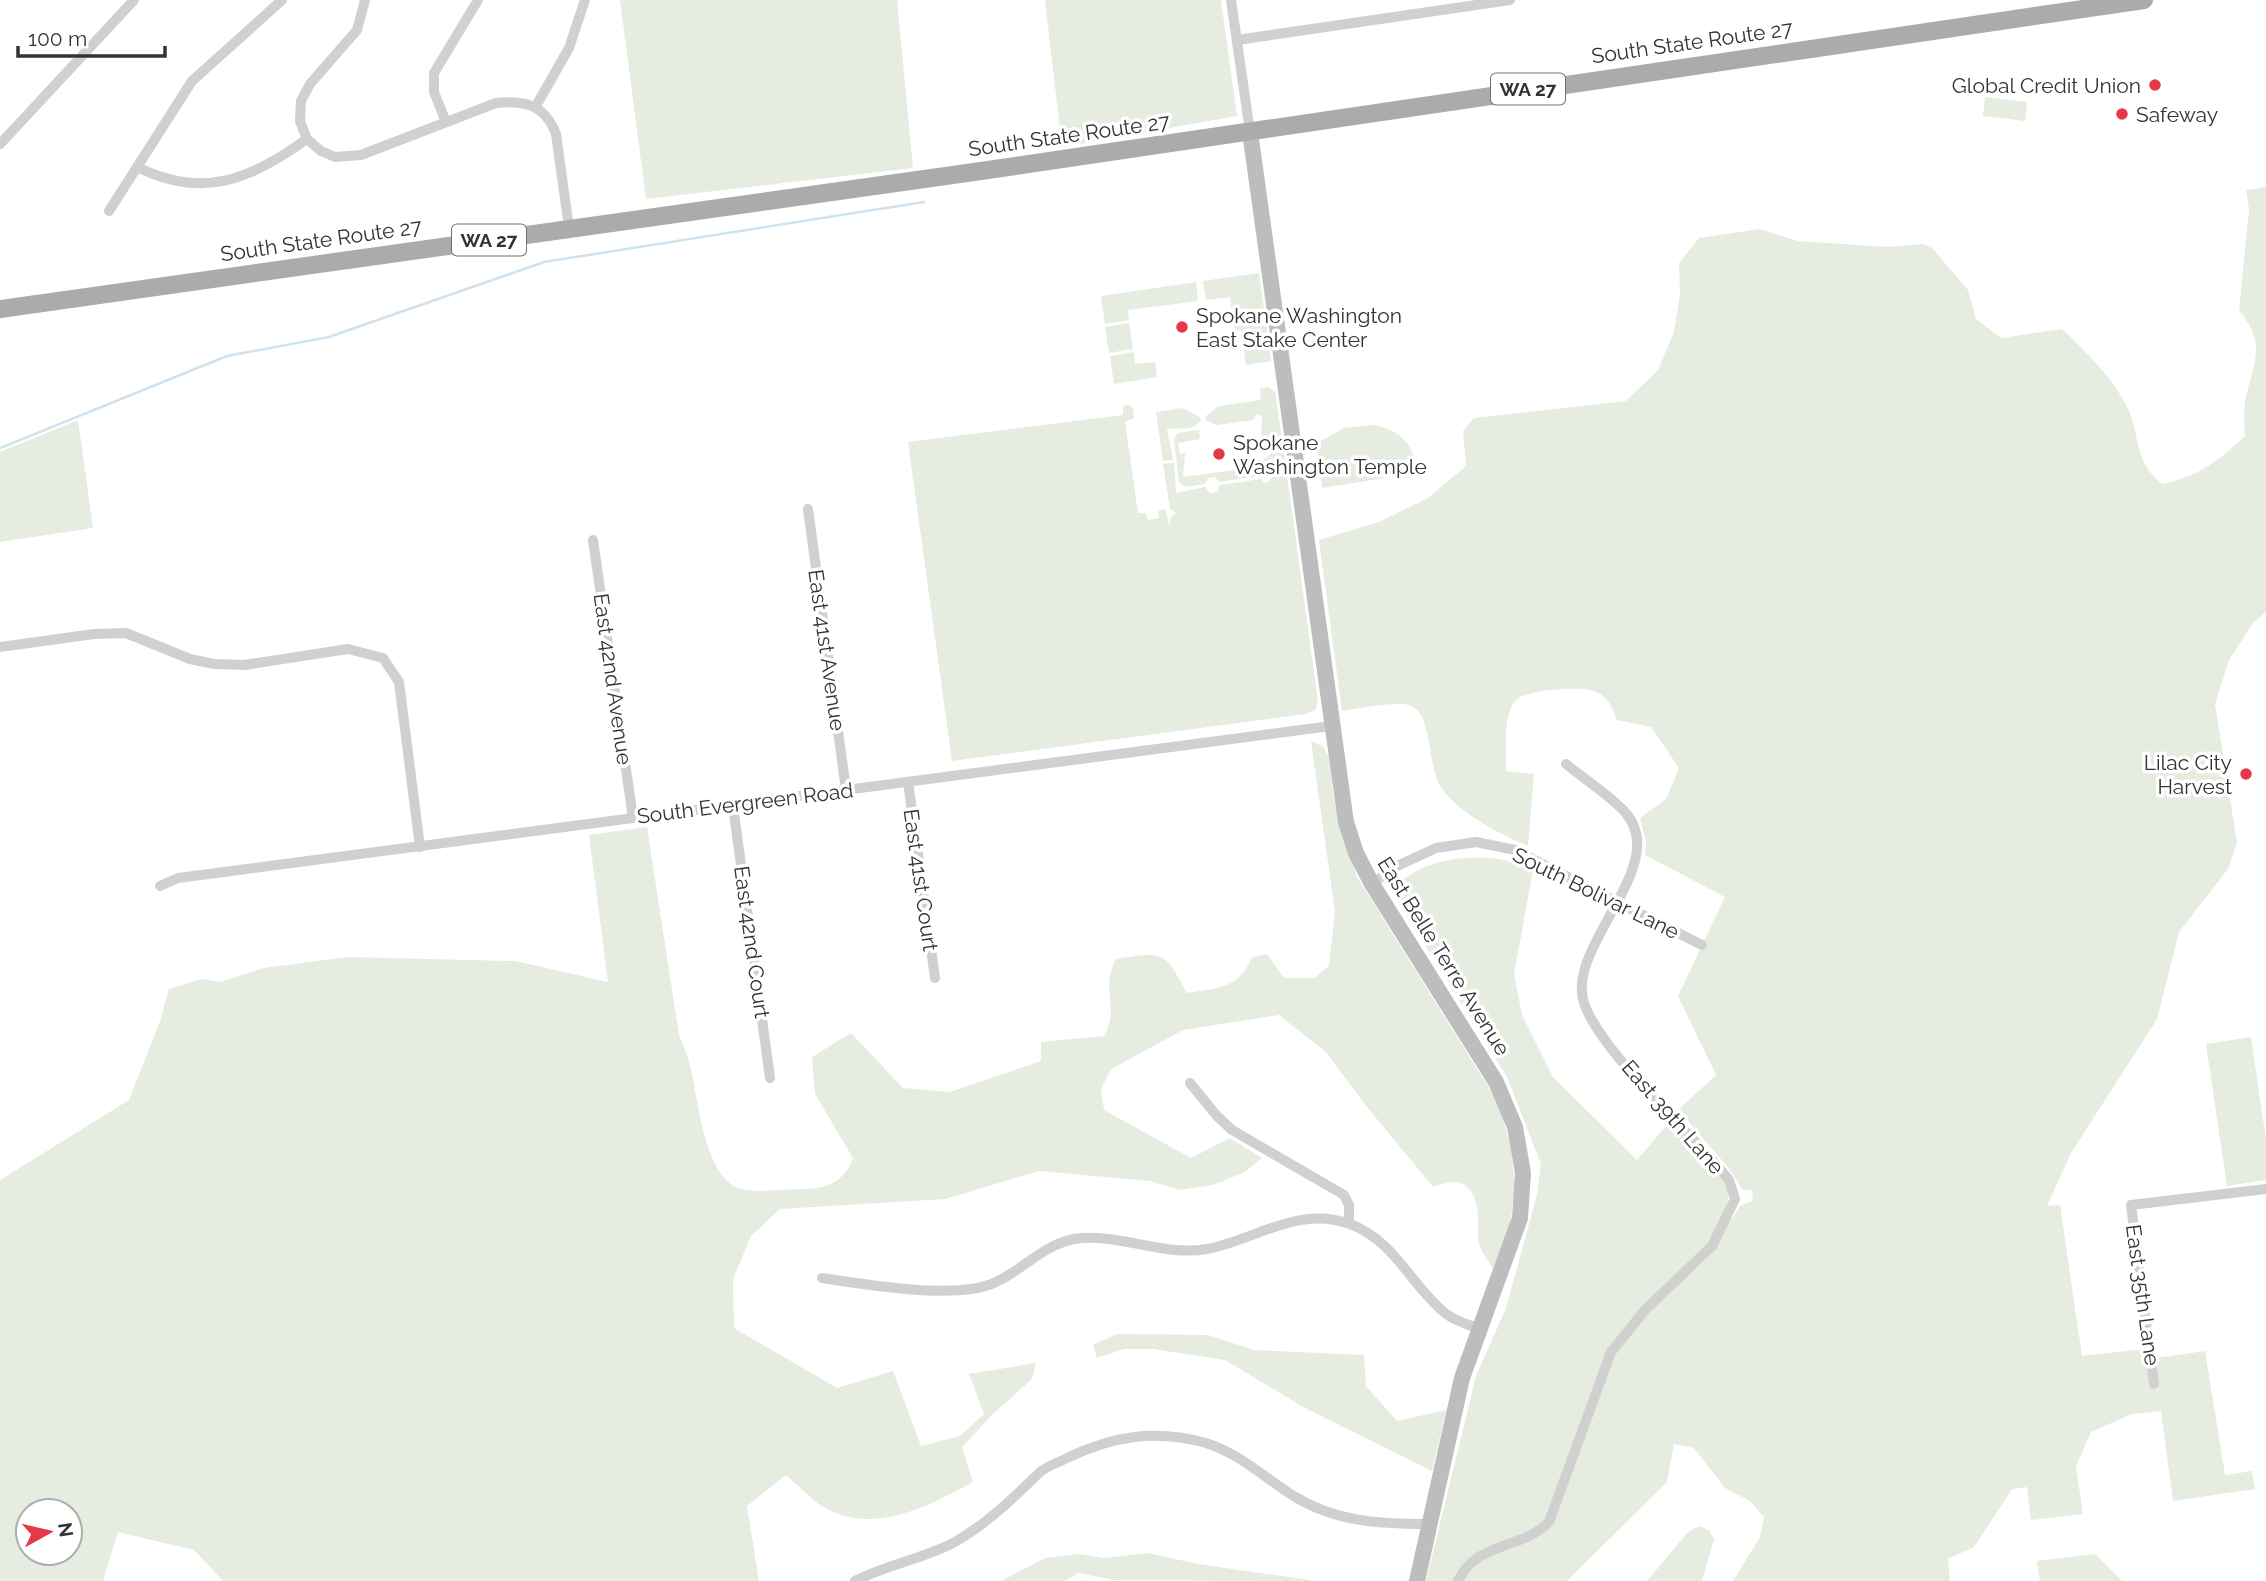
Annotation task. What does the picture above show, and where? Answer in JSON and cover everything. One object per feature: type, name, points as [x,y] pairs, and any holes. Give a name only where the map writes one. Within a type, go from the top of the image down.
[{"type":"main road","name":"South State Route 27","points":[[0,309],[1250,132],[2144,0]]},
{"type":"street","points":[[0,144],[134,0]]},
{"type":"street","points":[[109,211],[192,81],[282,0]]},
{"type":"street","points":[[365,0],[357,30],[310,84],[301,101],[300,121],[307,139],[321,152],[335,157],[361,155],[496,103],[518,100],[536,106],[551,122],[556,134],[569,228]]},
{"type":"street","points":[[446,122],[435,92],[434,73],[478,0]]},
{"type":"street","points":[[536,106],[569,48],[585,0]]},
{"type":"street","points":[[1231,0],[1250,132]]},
{"type":"street","points":[[1237,40],[1508,0]]},
{"type":"street","name":"East Belle Terre Avenue","points":[[1250,132],[1346,822],[1356,853],[1372,884],[1496,1082],[1515,1126],[1523,1174],[1520,1218],[1508,1258],[1479,1329],[1449,1426],[1417,1581]]},
{"type":"street","points":[[137,167],[156,176],[191,183],[228,181],[266,167],[307,139]]},
{"type":"street","name":"East 41st Avenue","points":[[808,509],[846,790]]},
{"type":"street","name":"East 42nd Avenue","points":[[593,540],[633,818]]},
{"type":"street","points":[[0,647],[93,634],[126,634],[190,659],[214,664],[244,665],[348,649],[383,658],[398,682],[419,847]]},
{"type":"street","name":"South Evergreen Road","points":[[160,886],[178,878],[1331,726]]},
{"type":"street","name":"East 39th Lane","points":[[1458,1581],[1474,1558],[1489,1549],[1531,1536],[1549,1522],[1611,1352],[1646,1309],[1712,1246],[1735,1199],[1728,1180],[1716,1163],[1598,1033],[1583,1000],[1586,967],[1637,859],[1637,835],[1625,811],[1566,764]]},
{"type":"street","name":"East 41st Court","points":[[908,782],[935,978]]},
{"type":"street","name":"East 42nd Court","points":[[733,806],[770,1078]]},
{"type":"street","name":"South Bolivar Lane","points":[[1372,884],[1395,867],[1436,848],[1476,842],[1515,850],[1702,945]]},
{"type":"street","points":[[1190,1083],[1232,1130],[1344,1195],[1349,1205],[1349,1223]]},
{"type":"street","name":"East 35th Lane","points":[[2154,1384],[2131,1205],[2266,1189]]},
{"type":"street","points":[[822,1278],[954,1290],[979,1288],[997,1282],[1056,1244],[1092,1238],[1174,1250],[1205,1250],[1296,1219],[1324,1219],[1349,1223],[1378,1238],[1400,1259],[1424,1293],[1448,1316],[1479,1329]]},
{"type":"street","points":[[855,1581],[952,1544],[1015,1499],[1041,1471],[1101,1442],[1135,1436],[1169,1437],[1206,1443],[1244,1462],[1293,1496],[1340,1518],[1375,1524],[1429,1524]]},
{"type":"shaded area","points":[[620,0],[897,0],[913,168],[646,199]]},
{"type":"shaded area","points":[[1045,0],[1221,0],[1237,116],[1062,147]]},
{"type":"shaded area","points":[[1985,97],[2027,102],[2025,121],[1983,116]]},
{"type":"shaded area","points":[[2266,187],[2266,612],[2253,623],[2229,660],[2215,704],[2237,843],[2228,869],[2179,932],[2157,1019],[2071,1153],[2047,1206],[2060,1205],[2082,1356],[2154,1348],[2156,1358],[2205,1351],[2225,1475],[2252,1471],[2255,1489],[2173,1501],[2161,1411],[2132,1414],[2091,1432],[2076,1466],[2083,1514],[2031,1520],[2027,1487],[2012,1489],[1974,1547],[1948,1559],[1950,1581],[1733,1581],[1760,1537],[1764,1517],[1750,1501],[1725,1488],[1694,1448],[1674,1444],[1667,1482],[1567,1581],[1426,1581],[1476,1376],[1506,1308],[1537,1195],[1541,1164],[1507,1077],[1390,888],[1435,863],[1464,858],[1494,858],[1533,871],[1514,974],[1522,1015],[1553,1077],[1637,1160],[1671,1120],[1724,1180],[1729,1194],[1725,1215],[1731,1220],[1741,1205],[1753,1201],[1752,1190],[1743,1190],[1728,1167],[1678,1110],[1716,1075],[1678,996],[1725,897],[1645,855],[1646,841],[1640,818],[1666,799],[1679,768],[1651,727],[1617,720],[1609,702],[1599,693],[1577,689],[1541,691],[1521,697],[1511,708],[1506,735],[1506,771],[1534,774],[1528,846],[1467,813],[1447,796],[1436,777],[1423,720],[1412,706],[1388,704],[1342,711],[1319,540],[1379,522],[1428,498],[1466,466],[1463,431],[1474,418],[1626,401],[1658,370],[1674,332],[1680,294],[1679,263],[1699,238],[1760,229],[1798,241],[1888,247],[1923,244],[1932,248],[1968,290],[1976,319],[2001,338],[2062,329],[2096,364],[2119,393],[2134,425],[2141,455],[2152,475],[2162,484],[2186,477],[2217,460],[2245,436],[2245,402],[2256,352],[2253,333],[2239,310],[2249,209],[2246,190]]},
{"type":"shaded area","points":[[1259,273],[1271,361],[1246,365],[1241,330],[1235,331],[1230,297],[1206,300],[1203,281]]},
{"type":"shaded area","points":[[1196,282],[1198,301],[1128,310],[1129,320],[1105,324],[1101,296]]},
{"type":"shaded area","points":[[1129,323],[1133,349],[1109,353],[1105,327]]},
{"type":"shaded area","points":[[1134,352],[1135,364],[1155,362],[1157,377],[1114,384],[1110,356]]},
{"type":"shaded area","points":[[1268,387],[1275,392],[1282,438],[1278,443],[1279,450],[1284,453],[1318,701],[1315,710],[1306,714],[952,761],[908,442],[1123,415],[1123,406],[1128,405],[1133,408],[1134,418],[1125,422],[1138,513],[1146,513],[1148,520],[1159,518],[1158,511],[1166,509],[1169,526],[1171,517],[1176,513],[1170,509],[1163,464],[1174,463],[1176,493],[1205,487],[1210,493],[1217,492],[1220,485],[1261,479],[1264,483],[1270,481],[1271,475],[1266,473],[1264,459],[1270,455],[1272,448],[1268,440],[1261,438],[1262,416],[1256,414],[1253,420],[1217,425],[1206,420],[1206,416],[1219,406],[1261,400],[1260,388]]},
{"type":"shaded area","points":[[1182,408],[1200,417],[1201,421],[1192,428],[1167,429],[1173,460],[1163,461],[1156,412]]},
{"type":"shaded area","points":[[78,420],[93,528],[0,542],[0,452]]},
{"type":"shaded area","points":[[1373,425],[1392,431],[1405,440],[1413,454],[1417,473],[1322,488],[1316,444],[1344,428]]},
{"type":"shaded area","points":[[1202,431],[1199,432],[1200,439],[1178,443],[1180,454],[1185,453],[1183,477],[1256,467],[1255,458],[1261,460],[1263,470],[1258,476],[1219,482],[1215,477],[1208,478],[1205,484],[1186,487],[1179,482],[1174,439],[1178,433]]},
{"type":"shaded area","points":[[1311,741],[1323,746],[1329,758],[1334,800],[1357,877],[1499,1104],[1511,1148],[1515,1184],[1510,1226],[1495,1272],[1478,1240],[1476,1204],[1470,1189],[1451,1182],[1433,1187],[1326,1052],[1279,1015],[1183,1030],[1111,1069],[1101,1089],[1104,1110],[1191,1158],[1230,1138],[1262,1158],[1245,1172],[1213,1185],[1180,1190],[1150,1181],[1039,1171],[945,1199],[780,1209],[751,1236],[733,1279],[734,1328],[837,1388],[893,1371],[921,1446],[960,1436],[984,1414],[969,1374],[1036,1363],[1032,1379],[962,1447],[973,1482],[939,1499],[903,1514],[885,1518],[847,1517],[823,1507],[786,1475],[747,1506],[759,1581],[223,1581],[194,1550],[118,1532],[103,1581],[0,1581],[0,1180],[129,1100],[160,1021],[169,989],[202,979],[220,982],[264,968],[348,957],[515,961],[608,982],[589,835],[647,827],[679,1035],[689,1062],[704,1134],[717,1168],[727,1180],[738,1188],[761,1191],[811,1189],[827,1185],[840,1178],[850,1166],[853,1158],[815,1094],[812,1057],[851,1033],[903,1088],[950,1092],[1041,1061],[1041,1042],[1104,1036],[1111,1015],[1109,980],[1116,959],[1144,955],[1161,957],[1173,969],[1187,993],[1226,985],[1241,975],[1252,957],[1267,954],[1284,978],[1314,978],[1329,966],[1335,912]]},
{"type":"shaded area","points":[[2251,1037],[2266,1140],[2266,1180],[2227,1186],[2206,1044]]},
{"type":"shaded area","points":[[1117,1334],[1208,1335],[1254,1350],[1364,1355],[1366,1386],[1397,1421],[1446,1410],[1432,1471],[1305,1408],[1225,1360],[1153,1349],[1124,1349],[1097,1358],[1093,1345]]},
{"type":"shaded area","points":[[1699,1526],[1709,1530],[1714,1540],[1702,1581],[1647,1581],[1688,1532]]},
{"type":"shaded area","points":[[1148,1553],[1198,1564],[1316,1581],[1113,1580],[1079,1573],[1064,1581],[1001,1581],[1045,1558],[1079,1554],[1104,1558]]},
{"type":"shaded area","points":[[2095,1554],[2122,1581],[2040,1581],[2037,1561]]},
{"type":"waterway","points":[[0,448],[227,356],[329,337],[544,262],[924,202]]},
{"type":"place","name":"Global Credit Union","points":[[2155,85]]},
{"type":"place","name":"Safeway","points":[[2122,114]]},
{"type":"place","name":"Spokane Washington East Stake Center","points":[[1182,327]]},
{"type":"place","name":"Spokane Washington Temple","points":[[1219,454]]},
{"type":"place","name":"Lilac City Harvest","points":[[2246,774]]}]
